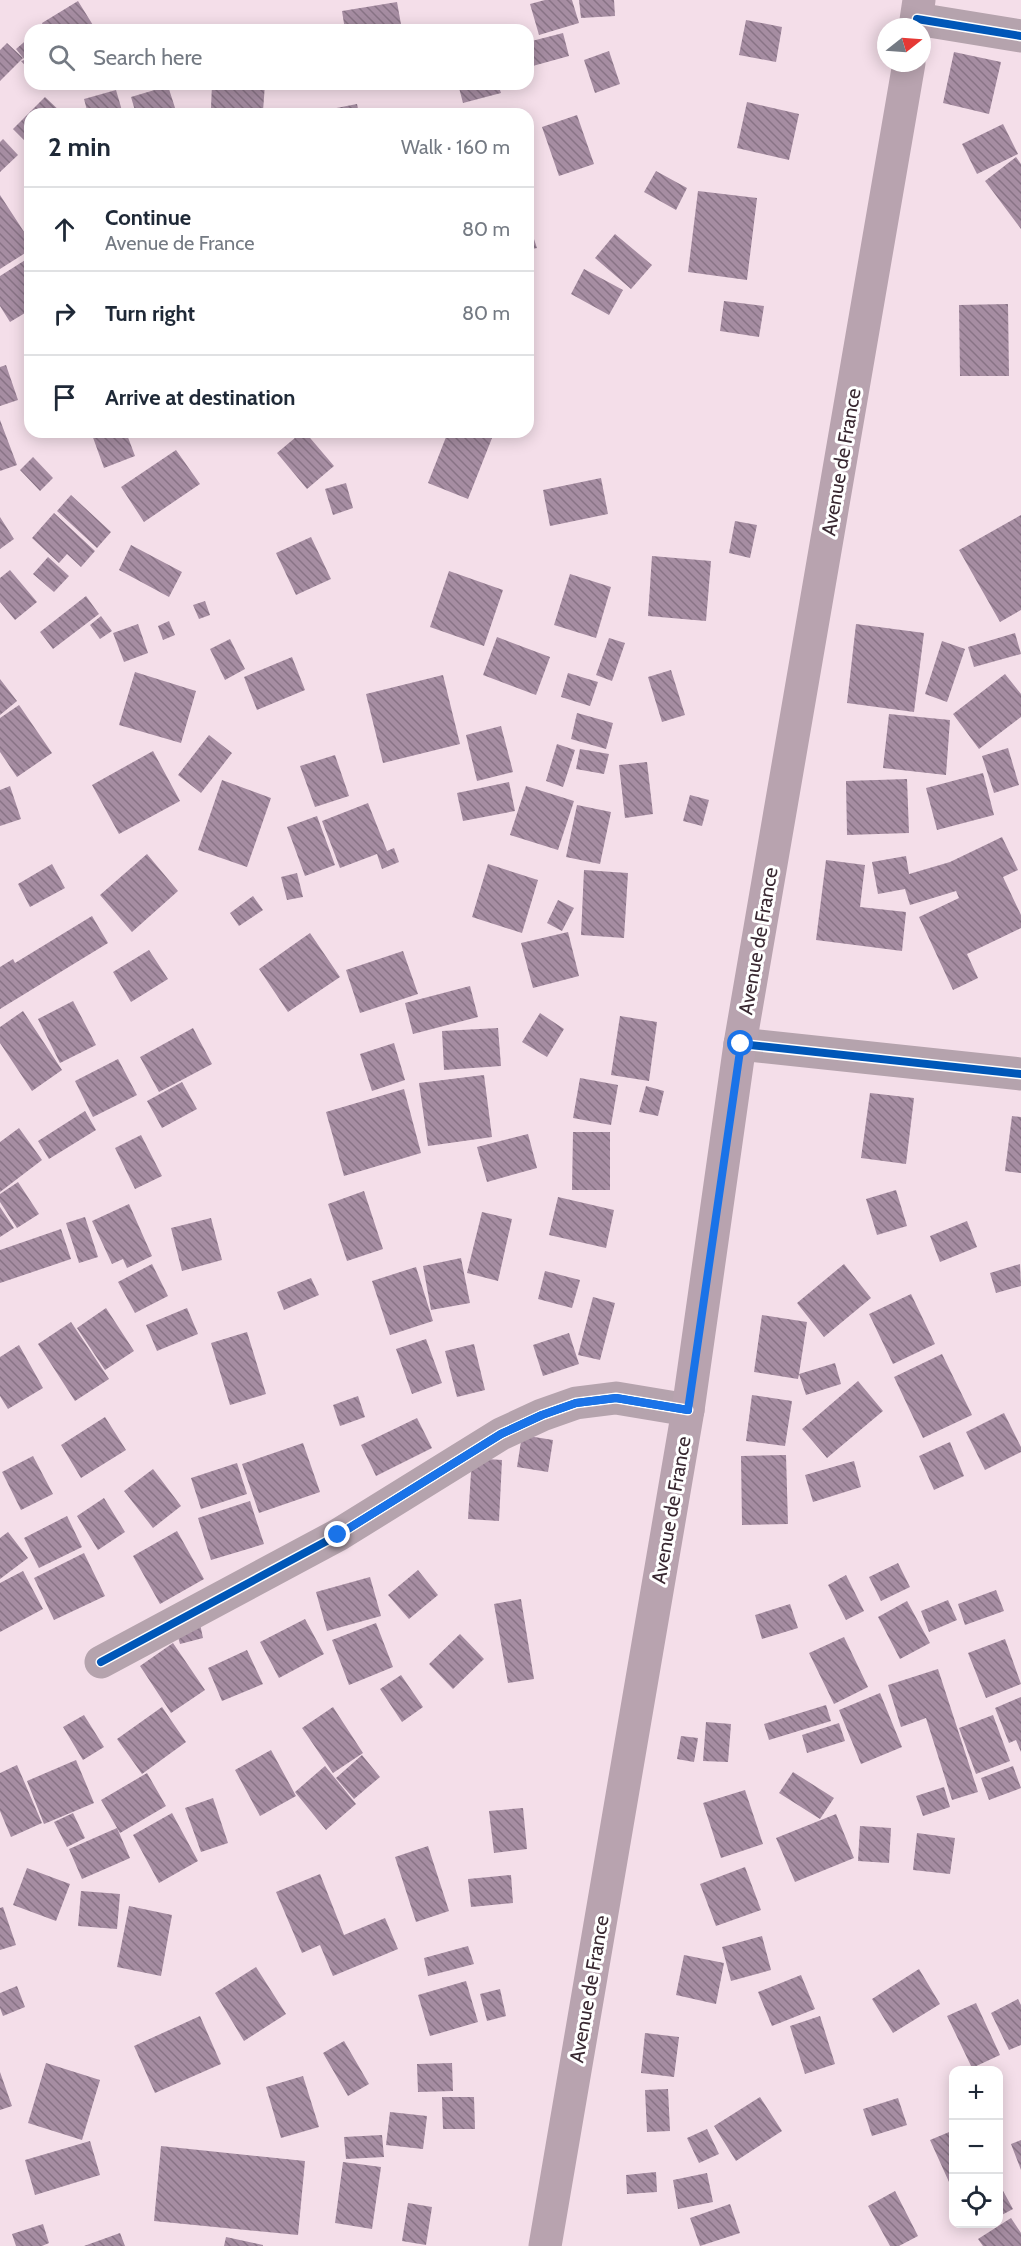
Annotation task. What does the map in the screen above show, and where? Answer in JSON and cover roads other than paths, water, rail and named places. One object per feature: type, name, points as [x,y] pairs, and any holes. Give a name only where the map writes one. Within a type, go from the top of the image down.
[{"type":"main road","name":"Avenue de France","points":[[545,2246],[688,1410],[741,1044],[907,72]]},
{"type":"street","points":[[917,15],[1021,36]]},
{"type":"street","points":[[741,1044],[1021,1074]]},
{"type":"street","points":[[101,1662],[338,1535],[501,1434],[542,1415],[576,1403],[616,1398],[688,1410]]}]
